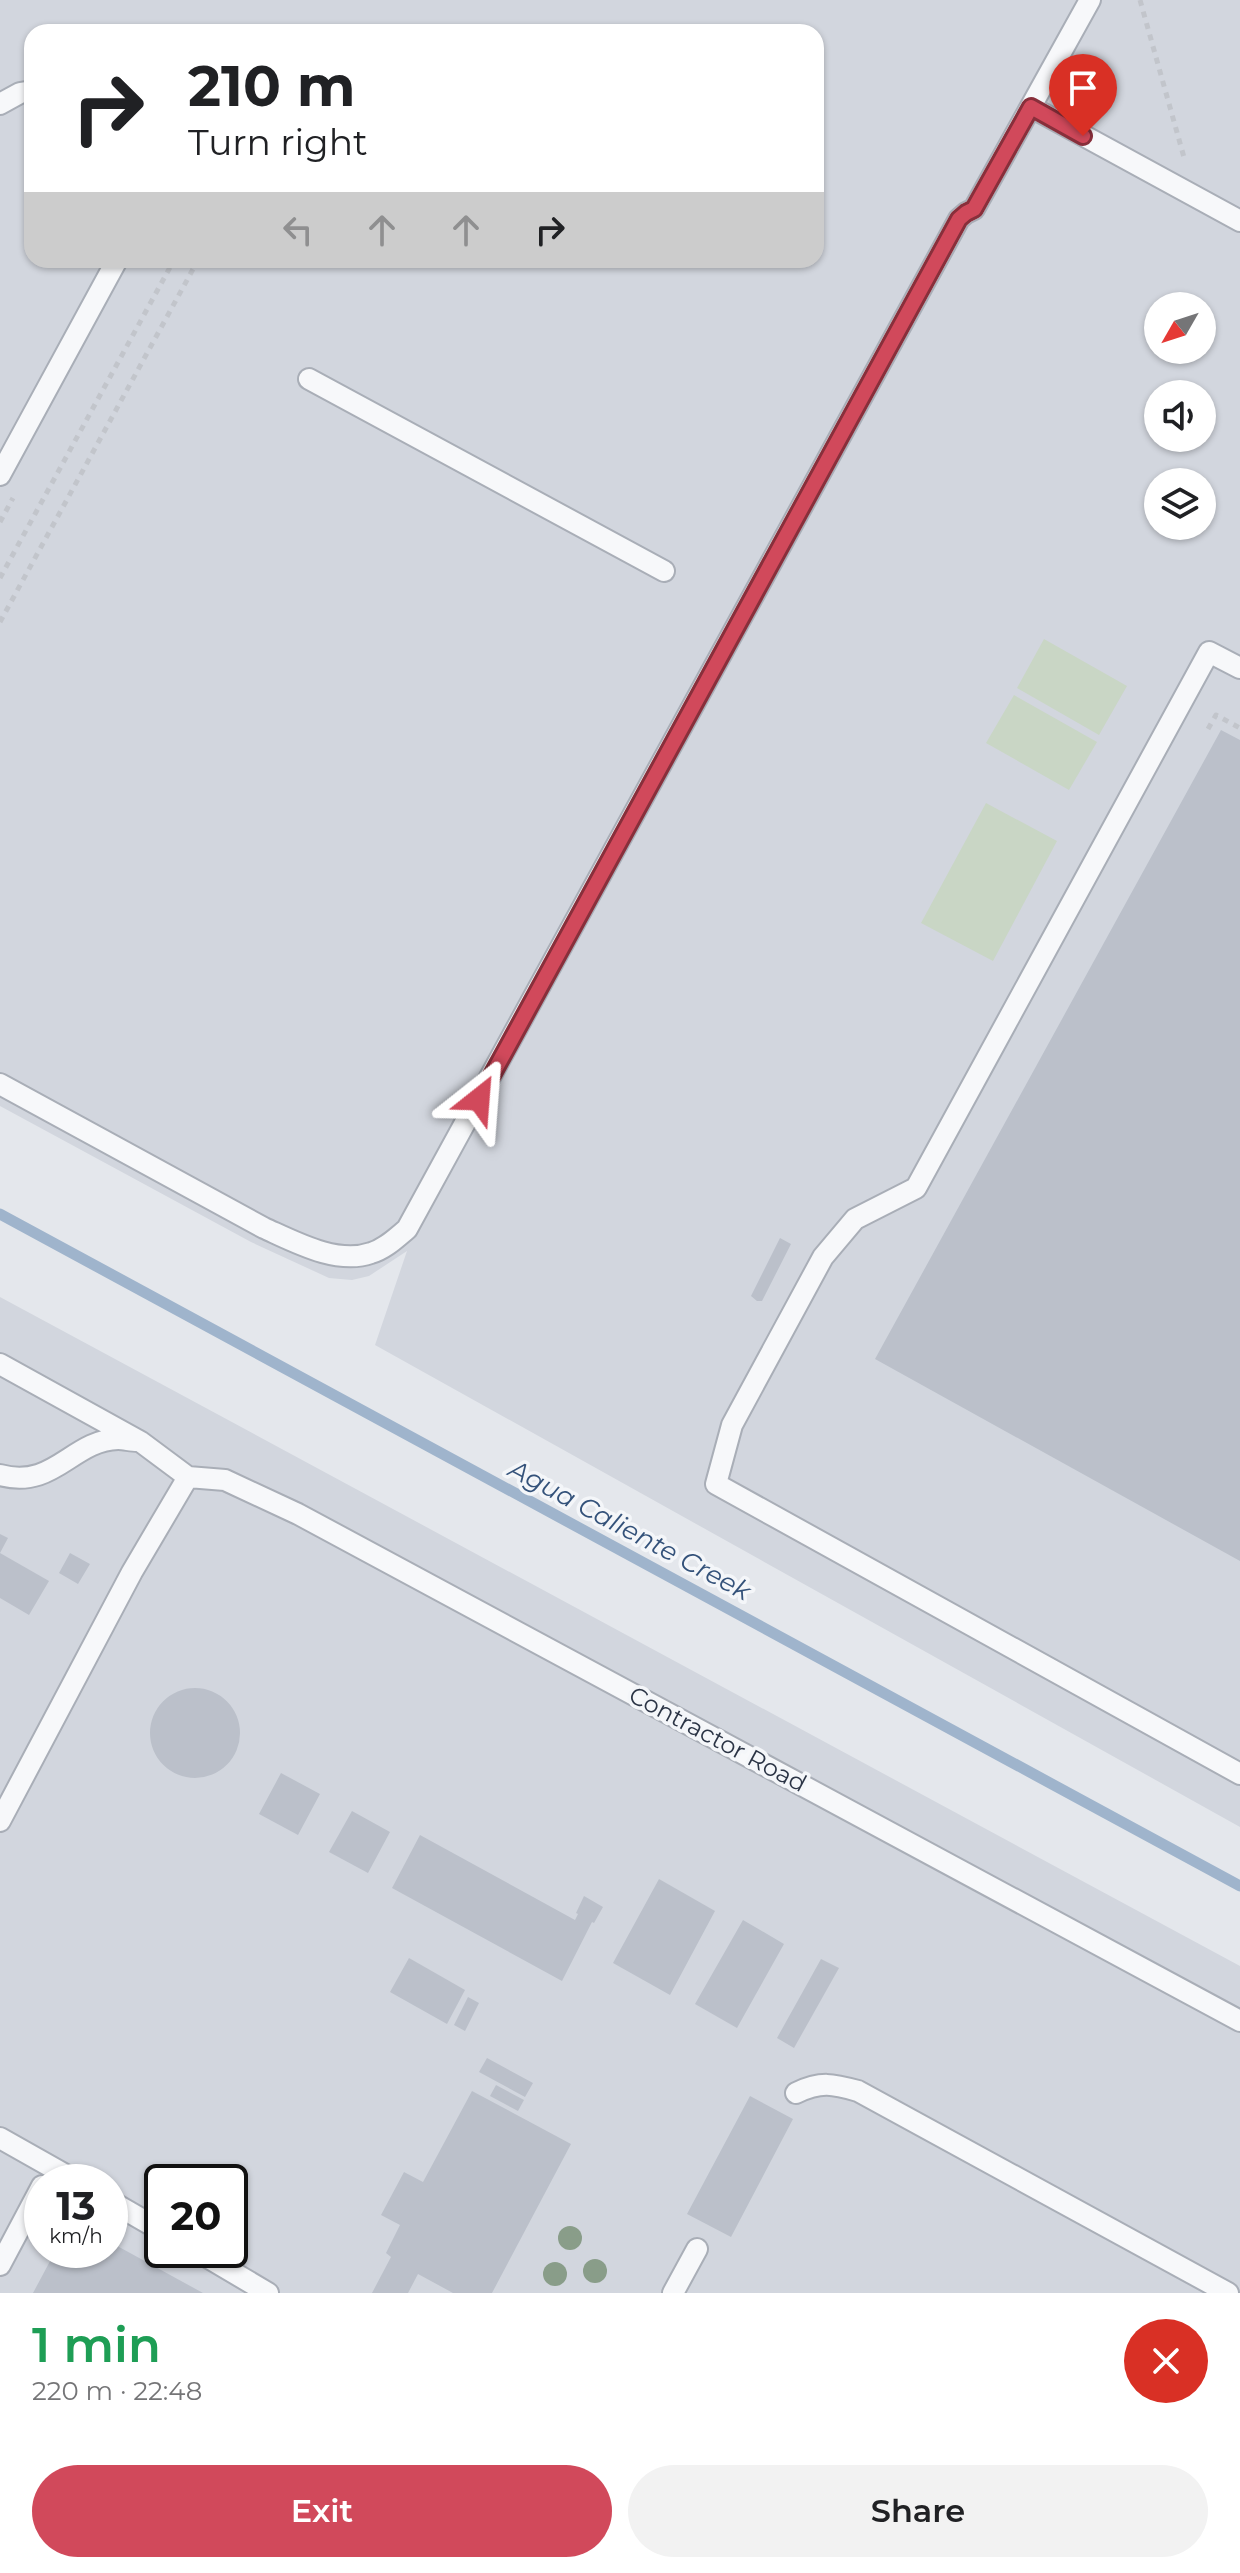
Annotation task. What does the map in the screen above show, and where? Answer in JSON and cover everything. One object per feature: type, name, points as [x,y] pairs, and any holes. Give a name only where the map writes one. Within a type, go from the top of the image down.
[{"type":"lane","points":[[0,1084],[295,1242],[341,1255],[358,1256],[386,1247],[407,1229],[959,219],[974,209],[1090,0]]},
{"type":"lane","points":[[0,104],[24,92]]},
{"type":"lane","points":[[1031,107],[1240,221]]},
{"type":"lane","points":[[0,475],[113,268]]},
{"type":"lane","points":[[309,379],[664,571]]},
{"type":"lane","points":[[1240,668],[1209,652],[916,1188],[855,1219],[823,1257],[732,1425],[716,1484],[1240,1774]]},
{"type":"lane","points":[[0,1364],[141,1442],[188,1477],[6,1798],[0,1821]]},
{"type":"lane","points":[[0,1475],[23,1480],[44,1474],[92,1446],[116,1439],[141,1442]]},
{"type":"lane","name":"Contractor Road","points":[[188,1477],[225,1480],[298,1514],[1240,2021]]},
{"type":"lane","points":[[796,2093],[814,2084],[858,2091],[1228,2293]]},
{"type":"lane","points":[[0,2138],[30,2164]]},
{"type":"lane","points":[[0,2265],[24,2220]]},
{"type":"lane","points":[[673,2293],[697,2249]]},
{"type":"lane","points":[[226,2268],[268,2293]]},
{"type":"path","points":[[1140,0],[1186,161]]},
{"type":"path","points":[[0,578],[170,268]]},
{"type":"path","points":[[0,622],[194,268]]},
{"type":"path","points":[[1208,729],[1216,715],[1240,728]]},
{"type":"shaded area","points":[[0,0],[1240,0],[1240,1827],[375,1345],[407,1251],[369,1276],[352,1280],[329,1278],[251,1242],[0,1106]]},
{"type":"shaded area","points":[[0,1297],[1240,1966],[1240,2293],[0,2293]]},
{"type":"green space","points":[[1044,639],[1127,686],[1099,735],[1017,688]]},
{"type":"green space","points":[[1014,695],[1097,742],[1069,790],[986,743]]},
{"type":"green space","points":[[986,803],[1057,841],[993,961],[921,923]]},
{"type":"building","points":[[1221,730],[1240,740],[1240,1561],[875,1359]]},
{"type":"building","points":[[780,1238],[791,1244],[762,1301],[757,1301],[751,1296]]},
{"type":"building","points":[[0,1534],[8,1538],[0,1553]]},
{"type":"building","points":[[0,1553],[49,1581],[29,1615],[0,1598]]},
{"type":"building","points":[[70,1553],[90,1564],[78,1584],[59,1573]]},
{"type":"building","points":[[195,1688],[212,1692],[227,1701],[236,1716],[240,1733],[236,1750],[227,1765],[212,1774],[195,1778],[178,1774],[163,1765],[154,1750],[150,1733],[154,1716],[163,1701],[178,1692]]},
{"type":"building","points":[[281,1773],[320,1794],[298,1835],[259,1814]]},
{"type":"building","points":[[352,1811],[390,1832],[368,1873],[329,1852]]},
{"type":"building","points":[[420,1835],[575,1920],[584,1896],[603,1907],[562,1981],[392,1888]]},
{"type":"building","points":[[659,1879],[715,1911],[670,1995],[613,1963]]},
{"type":"building","points":[[743,1920],[784,1944],[737,2028],[695,2004]]},
{"type":"building","points":[[409,1958],[465,1990],[447,2024],[390,1992]]},
{"type":"building","points":[[821,1959],[839,1968],[794,2048],[777,2038]]},
{"type":"building","points":[[468,1997],[479,2003],[465,2031],[454,2025]]},
{"type":"building","points":[[487,2058],[533,2083],[525,2097],[479,2072]]},
{"type":"building","points":[[496,2085],[524,2100],[518,2111],[490,2096]]},
{"type":"building","points":[[472,2091],[571,2144],[492,2293],[453,2293],[418,2274],[408,2293],[372,2293],[391,2257],[386,2253],[400,2225],[381,2215],[404,2172],[423,2182]]},
{"type":"building","points":[[750,2096],[793,2119],[731,2237],[687,2214]]},
{"type":"building","points":[[128,2252],[144,2261],[144,2268],[157,2268],[203,2293],[33,2293],[46,2268],[128,2268]]},
{"type":"waterway","name":"Agua Caliente Creek","points":[[0,1214],[1240,1886]]},
{"type":"route","points":[[479,1099],[959,219],[974,209],[1031,107],[1083,136]]}]
